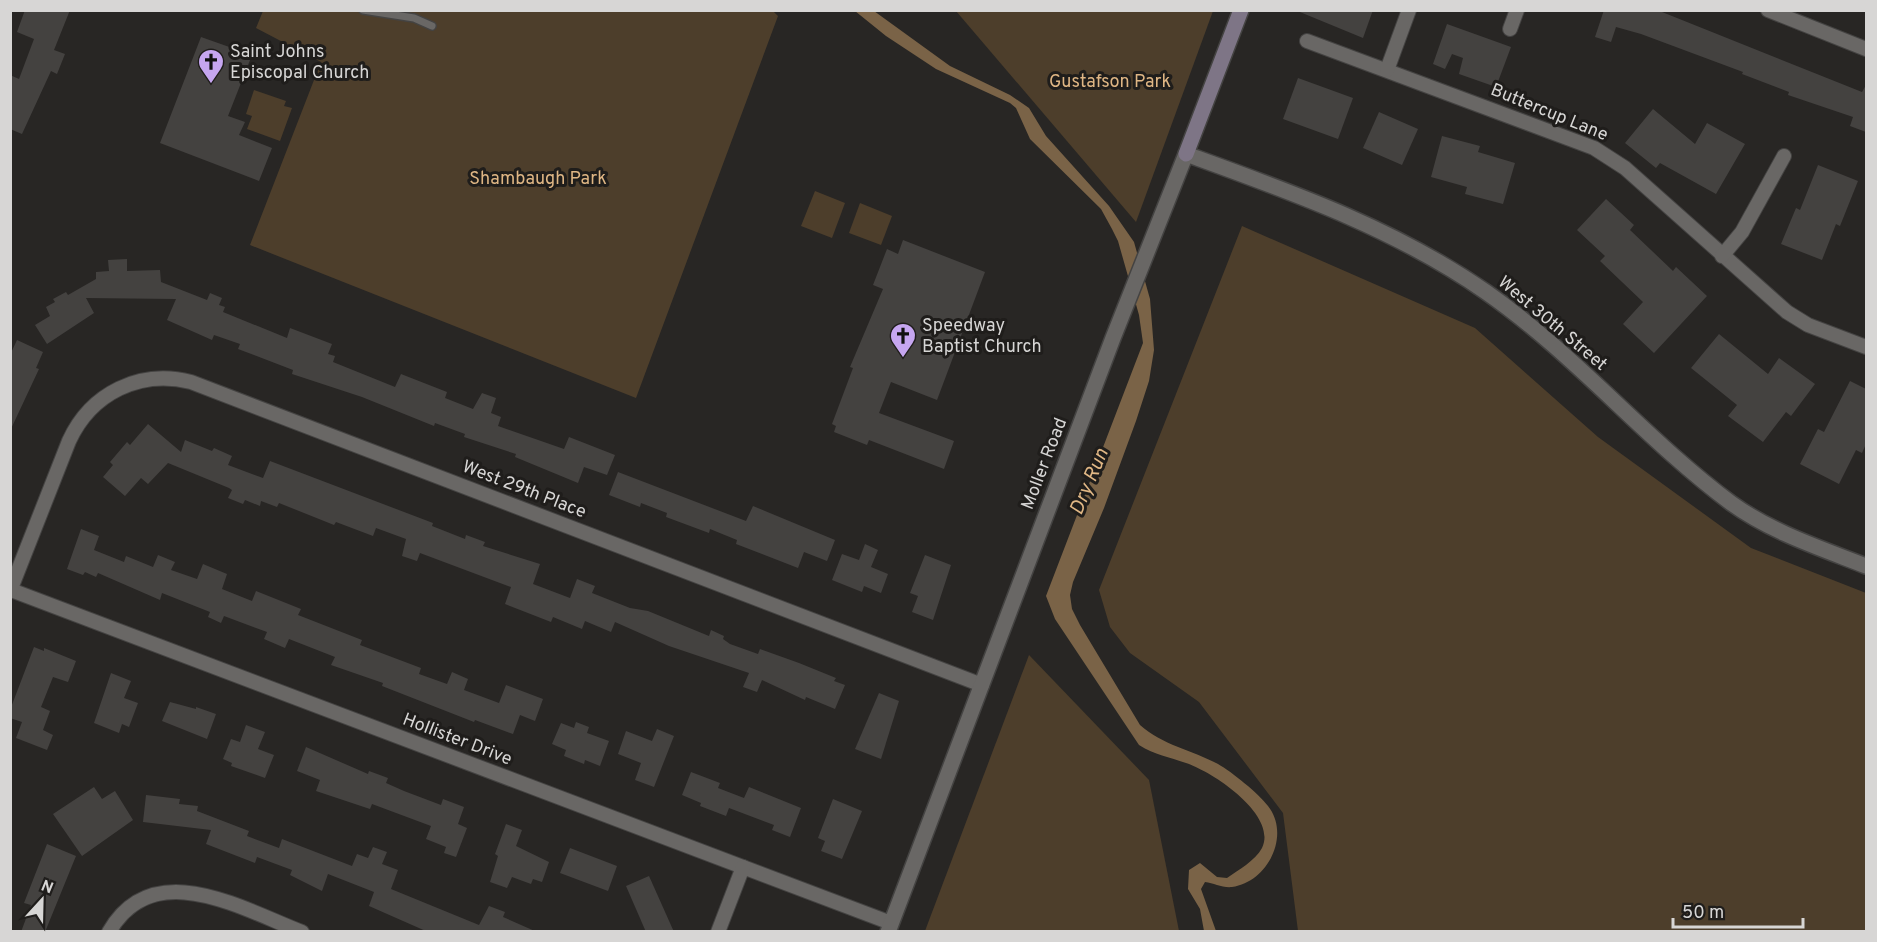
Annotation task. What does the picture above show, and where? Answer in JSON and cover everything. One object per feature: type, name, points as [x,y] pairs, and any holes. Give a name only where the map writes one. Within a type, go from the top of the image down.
[{"type":"main road","name":"Moller Road","points":[[1186,154],[1240,10]]},
{"type":"street","points":[[1387,70],[1409,10]]},
{"type":"street","points":[[1510,29],[1517,10]]},
{"type":"street","points":[[1768,10],[1866,49]]},
{"type":"street","name":"Buttercup Lane","points":[[1306,40],[1594,148],[1625,168],[1787,312],[1808,325],[1866,347]]},
{"type":"street","name":"Moller Road","points":[[890,927],[1113,338],[1186,154]]},
{"type":"street","name":"West 30th Street","points":[[1186,154],[1366,223],[1438,261],[1485,292],[1537,331],[1693,473],[1731,503],[1780,532],[1866,566]]},
{"type":"street","points":[[1722,256],[1742,232],[1784,156]]},
{"type":"street","name":"West 29th Place","points":[[11,590],[69,441],[86,412],[118,388],[142,380],[159,378],[191,382],[982,685]]},
{"type":"street","name":"Hollister Drive","points":[[11,590],[743,867],[890,927]]},
{"type":"street","points":[[718,932],[743,867]]},
{"type":"street","points":[[109,932],[119,917],[147,897],[184,890],[202,894],[302,932]]},
{"type":"lane","points":[[363,10],[414,18],[432,26]]},
{"type":"green space","name":"Shambaugh Park","points":[[772,10],[778,16],[636,398],[250,245],[321,62],[256,28],[263,11]]},
{"type":"green space","name":"Gustafson Park","points":[[956,11],[1213,11],[1136,222]]},
{"type":"green space","points":[[254,90],[286,101],[284,106],[292,108],[280,141],[247,129],[252,116],[246,114]]},
{"type":"green space","points":[[815,191],[845,203],[832,238],[801,226]]},
{"type":"green space","points":[[860,203],[892,216],[881,245],[849,233]]},
{"type":"green space","points":[[1242,226],[1475,328],[1598,437],[1751,548],[1866,593],[1866,931],[1298,931],[1283,813],[1199,702],[1130,653],[1110,627],[1099,590]]},
{"type":"green space","points":[[1029,655],[1149,780],[1179,931],[925,931]]},
{"type":"water","name":"Dry Run","points":[[855,11],[874,11],[950,66],[1010,95],[1029,108],[1046,136],[1109,206],[1134,242],[1150,299],[1154,350],[1149,381],[1070,595],[1072,609],[1080,625],[1140,725],[1158,738],[1224,768],[1258,795],[1275,818],[1276,843],[1272,856],[1256,876],[1232,887],[1205,882],[1201,889],[1216,931],[1204,931],[1200,909],[1188,889],[1189,870],[1200,863],[1217,877],[1227,878],[1259,853],[1264,835],[1261,822],[1240,796],[1212,775],[1186,763],[1156,754],[1139,745],[1055,619],[1046,596],[1143,343],[1139,315],[1118,241],[1101,209],[1030,139],[1016,108],[1010,103],[936,69],[886,36]]},
{"type":"building","points":[[25,10],[70,10],[54,50],[65,54],[57,74],[51,71],[22,134],[10,129],[10,75],[19,79],[34,39],[17,32]]},
{"type":"building","points":[[1295,10],[1373,10],[1363,38]]},
{"type":"building","points":[[1604,10],[1657,10],[1862,92],[1866,85],[1866,132],[1850,126],[1853,117],[1788,95],[1789,92],[1742,74],[1743,72],[1641,34],[1616,27],[1611,42],[1595,37]]},
{"type":"building","points":[[1447,24],[1511,47],[1496,87],[1459,74],[1463,58],[1452,54],[1445,69],[1433,64]]},
{"type":"building","name":"Saint Johns Episcopal Church","points":[[201,37],[252,55],[228,116],[245,122],[239,135],[272,148],[259,181],[160,143]]},
{"type":"building","points":[[1298,78],[1353,98],[1338,139],[1283,119]]},
{"type":"building","points":[[1653,109],[1695,144],[1707,123],[1745,144],[1716,194],[1660,163],[1656,168],[1625,143]]},
{"type":"building","points":[[1379,112],[1418,129],[1402,165],[1363,148]]},
{"type":"building","points":[[1442,136],[1480,146],[1478,152],[1515,163],[1503,204],[1465,194],[1467,187],[1431,177]]},
{"type":"building","points":[[1818,165],[1858,181],[1840,226],[1836,224],[1822,260],[1781,244],[1796,208],[1800,210]]},
{"type":"building","points":[[1606,199],[1634,225],[1630,230],[1673,271],[1676,267],[1707,296],[1654,353],[1623,324],[1643,302],[1600,261],[1605,256],[1577,230]]},
{"type":"building","name":"Speedway Baptist Church","points":[[903,240],[985,272],[937,400],[891,382],[879,413],[954,441],[944,469],[869,440],[867,445],[834,432],[836,426],[832,424],[853,368],[850,367],[883,289],[873,285],[887,249],[898,254]]},
{"type":"building","points":[[127,259],[127,271],[160,270],[161,282],[207,300],[210,293],[222,298],[219,305],[225,307],[223,312],[287,338],[290,328],[332,344],[328,354],[335,356],[333,362],[395,387],[401,374],[447,392],[445,398],[473,409],[482,393],[496,398],[491,413],[501,417],[498,426],[564,449],[569,437],[615,455],[607,475],[584,467],[578,483],[515,457],[516,454],[464,437],[465,434],[435,423],[434,426],[362,397],[292,374],[293,370],[238,349],[240,344],[214,335],[212,340],[167,320],[176,299],[86,298],[94,313],[47,344],[35,325],[50,316],[46,307],[55,302],[53,299],[66,292],[68,295],[96,279],[96,272],[109,271],[108,260]]},
{"type":"building","points":[[1719,334],[1768,374],[1779,358],[1815,384],[1791,416],[1786,412],[1763,442],[1728,416],[1737,405],[1691,368]]},
{"type":"building","points":[[17,340],[43,352],[36,368],[39,369],[10,431],[10,355]]},
{"type":"building","points":[[1850,381],[1866,389],[1866,444],[1862,453],[1856,450],[1839,484],[1800,464],[1818,429],[1824,432]]},
{"type":"building","points":[[148,424],[181,452],[185,440],[212,451],[214,448],[232,456],[228,465],[263,478],[270,461],[433,523],[432,526],[465,539],[466,535],[485,542],[483,546],[540,564],[533,584],[570,598],[577,579],[595,586],[592,593],[630,608],[648,611],[709,636],[711,630],[724,636],[723,639],[730,644],[758,654],[760,649],[836,678],[834,681],[845,685],[835,709],[806,697],[805,700],[762,680],[757,692],[743,687],[749,673],[669,646],[615,622],[611,632],[585,621],[582,629],[553,617],[551,622],[505,604],[511,587],[420,553],[417,561],[402,556],[406,539],[376,528],[373,536],[336,522],[334,525],[279,503],[277,507],[261,501],[260,506],[245,500],[243,504],[228,498],[232,490],[229,488],[168,463],[148,484],[141,478],[125,496],[103,477],[113,465],[110,462],[127,442],[130,445]]},
{"type":"building","points":[[618,472],[746,521],[753,506],[835,540],[827,561],[804,552],[798,568],[736,544],[737,540],[710,529],[709,533],[666,517],[667,513],[641,503],[640,507],[609,495]]},
{"type":"building","points":[[81,529],[99,536],[94,550],[124,562],[126,556],[153,567],[158,555],[175,562],[171,570],[197,579],[203,564],[227,574],[222,589],[252,601],[256,591],[301,609],[298,615],[362,640],[360,645],[421,668],[419,674],[447,684],[452,672],[468,679],[464,690],[499,703],[506,685],[543,699],[535,721],[520,715],[513,734],[475,720],[474,722],[382,686],[383,683],[331,665],[335,657],[289,639],[285,648],[264,639],[267,632],[224,616],[221,623],[208,617],[210,612],[162,593],[160,600],[98,573],[96,577],[85,572],[83,575],[67,569]]},
{"type":"building","points":[[865,544],[878,550],[871,567],[888,574],[881,593],[864,586],[862,592],[832,580],[842,554],[859,560]]},
{"type":"building","points":[[925,555],[951,565],[933,620],[912,612],[918,596],[910,593]]},
{"type":"building","points":[[34,647],[44,651],[44,648],[76,661],[68,682],[53,677],[41,707],[50,711],[43,730],[53,735],[47,750],[16,738],[22,722],[10,718],[10,710]]},
{"type":"building","points":[[111,673],[131,681],[124,698],[138,703],[129,727],[122,724],[119,733],[94,723]]},
{"type":"building","points":[[879,693],[899,701],[881,759],[855,749]]},
{"type":"building","points":[[170,702],[216,714],[207,739],[162,721]]},
{"type":"building","points":[[576,722],[589,727],[587,733],[609,741],[600,766],[585,760],[584,764],[564,756],[566,750],[552,744],[561,723],[574,728]]},
{"type":"building","points":[[246,725],[265,732],[258,749],[274,755],[265,778],[231,766],[232,763],[223,759],[231,739],[240,742]]},
{"type":"building","points":[[657,729],[674,736],[654,787],[635,780],[641,763],[618,754],[626,731],[652,741]]},
{"type":"building","points":[[306,747],[368,774],[369,771],[388,778],[386,783],[404,791],[441,805],[443,799],[464,807],[458,824],[467,828],[456,857],[444,853],[446,847],[426,839],[431,826],[372,804],[370,809],[316,791],[320,780],[297,771]]},
{"type":"building","points":[[691,772],[720,783],[718,788],[744,798],[749,787],[801,808],[790,837],[772,830],[774,825],[729,808],[726,816],[700,806],[701,803],[682,795]]},
{"type":"building","points":[[94,787],[102,799],[115,791],[133,820],[82,856],[53,814]]},
{"type":"building","points":[[146,795],[180,799],[179,804],[198,806],[197,811],[249,831],[247,836],[279,848],[282,839],[352,866],[357,854],[368,858],[373,847],[387,852],[382,864],[398,870],[391,889],[479,925],[489,906],[505,912],[503,917],[537,932],[428,932],[369,906],[374,892],[328,874],[322,891],[290,875],[292,870],[257,857],[255,863],[206,844],[211,830],[143,822]]},
{"type":"building","points":[[833,799],[862,811],[842,859],[821,851],[825,841],[818,838]]},
{"type":"building","points":[[506,824],[522,830],[516,846],[549,862],[542,882],[533,879],[531,884],[512,877],[507,888],[490,882],[498,856],[495,854]]},
{"type":"building","points":[[47,844],[76,856],[45,932],[21,932],[31,905],[24,903]]},
{"type":"building","points":[[570,848],[617,866],[608,891],[560,873]]},
{"type":"building","points":[[649,876],[674,932],[646,932],[626,886]]},
{"type":"place","name":"Saint Johns Episcopal Church","points":[[211,85]]},
{"type":"place","name":"Speedway Baptist Church","points":[[903,359]]}]
